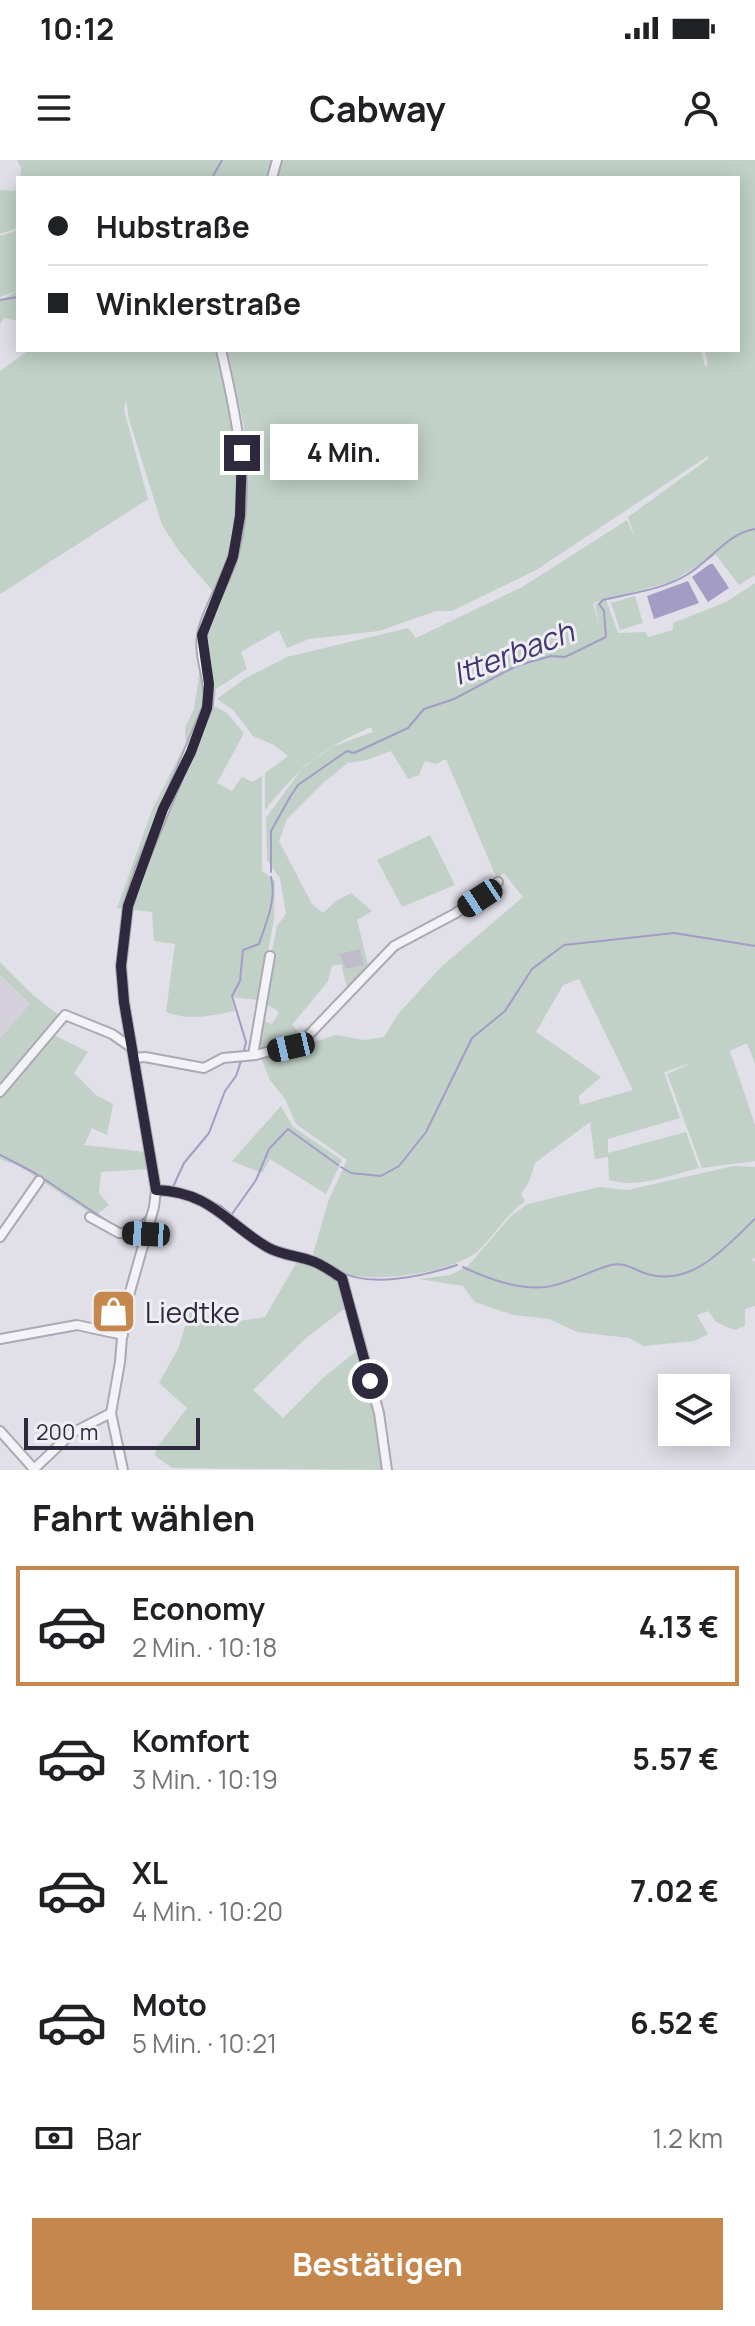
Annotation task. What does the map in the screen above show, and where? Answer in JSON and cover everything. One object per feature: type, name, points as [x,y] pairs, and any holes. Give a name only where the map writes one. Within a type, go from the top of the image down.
[{"type":"street","points":[[123,1470],[111,1413],[128,1292],[156,1190],[121,966],[128,906],[163,809],[200,731],[209,699],[202,635],[233,557],[240,516],[240,431],[221,352]]},
{"type":"street","points":[[134,1058],[157,1059],[197,1068],[302,1042],[394,946],[456,913],[498,882]]},
{"type":"street","points":[[247,1055],[270,956]]},
{"type":"street","points":[[0,1092],[69,1017],[112,1034],[132,1048]]},
{"type":"street","points":[[0,1237],[39,1181]]},
{"type":"street","points":[[156,1190],[210,1205],[265,1246],[284,1255],[311,1260],[342,1278],[379,1413],[387,1470]]},
{"type":"street","points":[[90,1217],[119,1233],[146,1234]]},
{"type":"street","points":[[0,1339],[77,1325],[123,1335]]},
{"type":"street","points":[[0,1431],[34,1470],[72,1433],[111,1413]]},
{"type":"shaded area","points":[[17,160],[274,160],[269,176],[20,176]]},
{"type":"shaded area","points":[[280,160],[755,160],[755,575],[739,585],[716,555],[671,582],[593,603],[599,625],[595,604],[606,600],[618,633],[645,632],[648,637],[673,630],[673,623],[726,602],[755,583],[755,1064],[747,1043],[730,1051],[755,1125],[755,1161],[702,1168],[667,1074],[694,1062],[664,1072],[680,1118],[608,1139],[608,1153],[686,1132],[699,1168],[643,1182],[609,1180],[608,1157],[595,1159],[590,1122],[535,1163],[521,1194],[525,1201],[478,1251],[467,1258],[435,1270],[398,1276],[364,1277],[336,1269],[313,1254],[329,1199],[347,1160],[296,1124],[261,1058],[336,1035],[364,1040],[384,1037],[398,1014],[441,967],[523,897],[504,873],[497,879],[446,759],[436,764],[425,761],[419,775],[408,779],[391,751],[348,763],[287,819],[279,841],[312,904],[323,913],[351,893],[372,911],[357,920],[369,969],[348,991],[341,964],[332,966],[328,981],[292,1025],[303,1037],[258,1052],[259,1019],[272,1024],[279,1012],[262,1001],[277,926],[286,914],[280,878],[267,860],[266,818],[301,770],[265,810],[265,773],[288,756],[274,745],[253,736],[233,710],[217,699],[244,679],[287,657],[408,628],[416,638],[522,587],[627,520],[636,540],[628,517],[708,456],[536,570],[452,611],[436,611],[379,631],[309,639],[287,648],[279,630],[241,652],[247,669],[216,689],[214,706],[227,713],[244,733],[217,783],[232,791],[242,777],[253,782],[262,776],[262,871],[275,881],[274,919],[259,1000],[231,997],[235,1011],[200,1017],[175,1015],[166,1012],[175,944],[154,941],[152,912],[117,908],[152,810],[186,743],[185,728],[194,709],[205,634],[233,567],[242,520],[246,464],[244,426],[227,352],[701,352],[705,367],[708,365],[705,352],[740,352],[740,176],[276,176]],"holes":[[[371,727],[373,732],[379,730],[334,746],[312,761],[324,752],[337,744]],[[579,979],[633,1090],[580,1105],[579,1096],[601,1077],[536,1032],[563,985]]]},
{"type":"shaded area","points":[[16,189],[16,229],[0,234],[0,190]]},
{"type":"shaded area","points":[[16,231],[16,291],[0,297],[0,236]]},
{"type":"shaded area","points":[[16,292],[16,321],[4,318],[0,324],[0,301]]},
{"type":"shaded area","points":[[26,352],[216,352],[236,435],[238,476],[232,537],[216,595],[179,551],[162,525],[129,419],[126,399],[124,410],[148,499],[0,594],[0,371]]},
{"type":"shaded area","points":[[710,564],[729,588],[708,602],[692,577]]},
{"type":"shaded area","points":[[688,581],[699,603],[654,619],[647,596]]},
{"type":"shaded area","points":[[635,596],[643,623],[620,630],[611,603]]},
{"type":"shaded area","points":[[430,835],[455,885],[402,907],[377,860]]},
{"type":"shaded area","points":[[0,962],[34,996],[60,1016],[0,1090],[0,1038],[30,1004],[0,975]]},
{"type":"shaded area","points":[[0,975],[30,1004],[0,1038]]},
{"type":"shaded area","points":[[54,1035],[88,1052],[74,1073],[96,1095],[113,1104],[107,1135],[92,1128],[84,1145],[146,1152],[147,1169],[101,1172],[99,1193],[109,1205],[95,1216],[19,1166],[0,1159],[0,1096]]},
{"type":"shaded area","points":[[281,1106],[293,1127],[342,1160],[326,1194],[270,1159],[262,1173],[232,1161]]},
{"type":"shaded area","points":[[733,1166],[755,1167],[755,1258],[751,1259],[755,1262],[755,1306],[745,1309],[745,1326],[734,1330],[716,1322],[708,1311],[697,1315],[708,1334],[694,1341],[644,1346],[629,1338],[577,1332],[549,1319],[513,1315],[475,1302],[463,1286],[419,1279],[450,1275],[468,1266],[512,1215],[528,1204],[599,1187],[628,1190]]},
{"type":"shaded area","points":[[298,1260],[331,1274],[348,1306],[306,1338],[253,1390],[283,1418],[323,1378],[359,1349],[379,1426],[386,1470],[172,1468],[155,1456],[156,1449],[187,1408],[159,1383],[178,1349],[190,1311],[236,1327],[239,1321],[265,1317]]},
{"type":"building","points":[[360,949],[364,965],[346,969],[339,954]]},
{"type":"waterway","points":[[213,176],[222,160]]},
{"type":"waterway","points":[[0,300],[16,297]]},
{"type":"waterway","name":"Itterbach","points":[[271,872],[271,831],[298,785],[347,751],[354,753],[408,728],[424,709],[454,699],[516,666],[551,656],[565,657],[606,637],[604,611],[599,604],[603,600],[678,579],[736,536],[755,529]]},
{"type":"waterway","name":"Itterbach","points":[[243,1054],[246,1042],[232,996],[240,981],[243,950],[259,944],[272,903],[271,877]]},
{"type":"waterway","points":[[341,1167],[351,1173],[381,1176],[399,1166],[426,1132],[472,1038],[505,1011],[532,969],[564,945],[674,933],[755,946]]},
{"type":"waterway","name":"Itterbach","points":[[173,1187],[184,1163],[209,1133],[225,1091],[236,1076],[241,1061]]},
{"type":"waterway","points":[[232,1214],[256,1180],[269,1149],[288,1129],[338,1165]]},
{"type":"waterway","points":[[0,1155],[35,1173],[116,1227]]},
{"type":"waterway","points":[[205,1199],[221,1206],[252,1232]]},
{"type":"waterway","points":[[134,1229],[148,1214]]},
{"type":"waterway","points":[[463,1267],[503,1283],[525,1287],[546,1287],[617,1264],[667,1277],[696,1269],[721,1251],[755,1219]]},
{"type":"waterway","points":[[314,1257],[321,1260]]},
{"type":"waterway","points":[[337,1270],[350,1276],[380,1280],[429,1273],[457,1265]]},
{"type":"place","name":"Liedtke","points":[[114,1312]]},
{"type":"route","points":[[242,453],[240,516],[233,557],[202,635],[209,699],[200,731],[163,809],[128,906],[121,966],[124,1002],[156,1190],[210,1205],[265,1246],[284,1255],[311,1260],[342,1278],[370,1381]]}]
